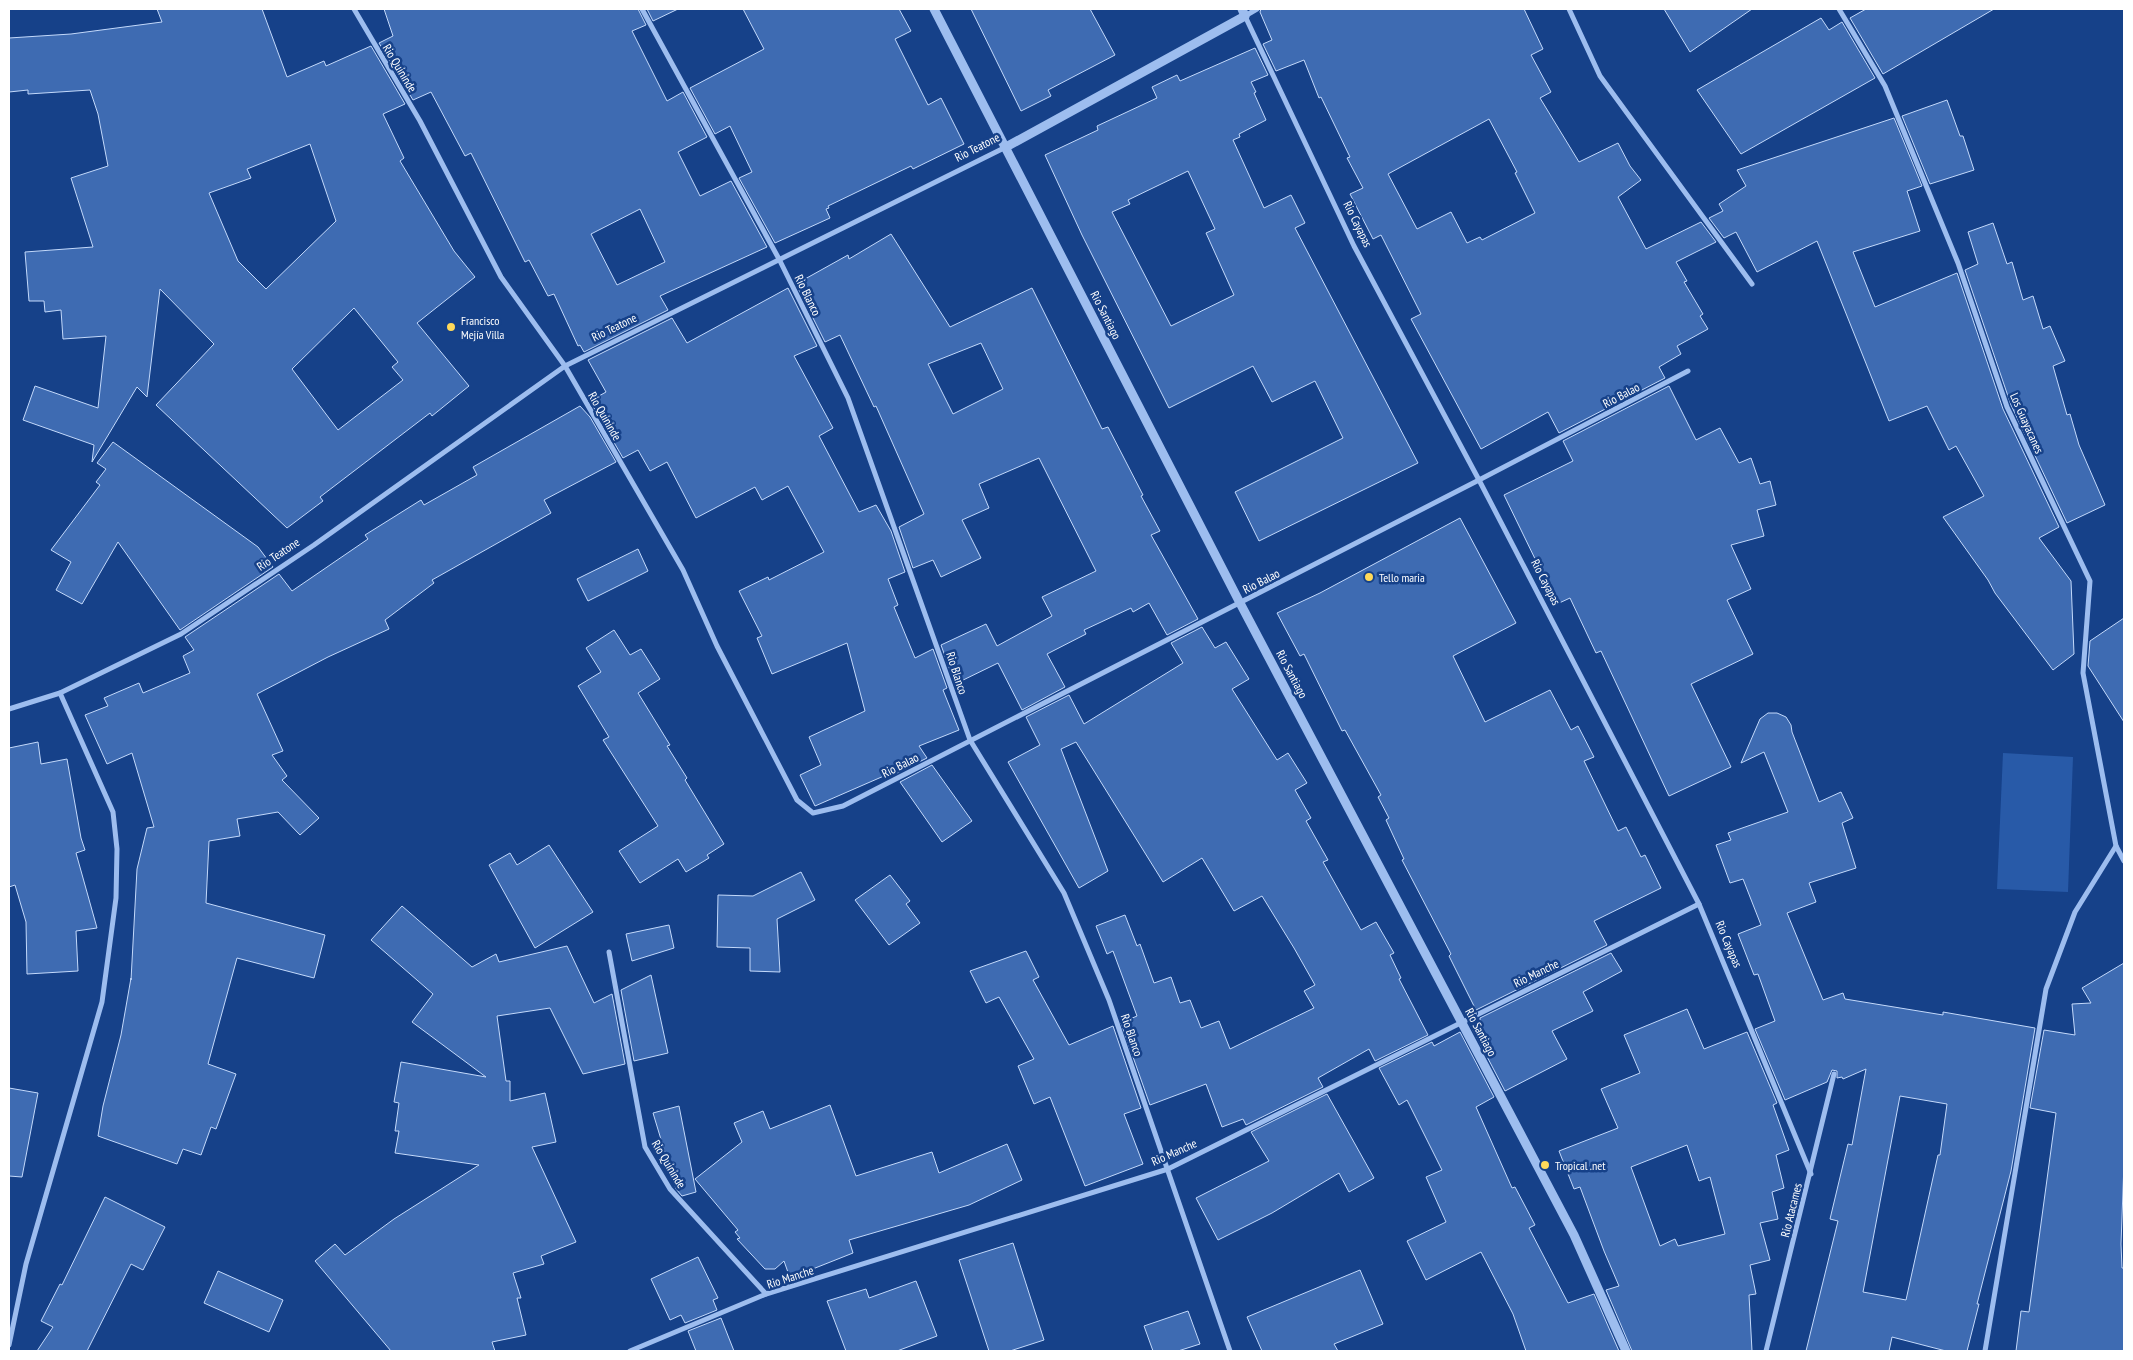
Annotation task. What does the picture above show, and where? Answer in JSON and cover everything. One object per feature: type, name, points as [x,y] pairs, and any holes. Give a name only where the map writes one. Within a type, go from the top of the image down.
[{"type":"street","name":"Rio Quininde","points":[[354,9],[420,121],[501,276],[565,366],[683,570],[718,646],[797,800],[813,813],[842,806]]},
{"type":"street","name":"Rio Blanco","points":[[642,9],[780,259],[848,398],[970,740],[1064,893],[1109,1000],[1230,1351]]},
{"type":"street","name":"Rio Santiago","points":[[934,9],[1240,603],[1574,1235],[1626,1351]]},
{"type":"street","name":"Rio Teatone","points":[[9,709],[60,693],[181,634],[314,545],[565,366],[1006,148],[1243,12],[1257,9]]},
{"type":"street","points":[[1569,9],[1600,76],[1752,284]]},
{"type":"street","name":"Los Guayacanes","points":[[1839,9],[1885,86],[1958,263],[2007,407],[2090,581],[2083,673],[2116,846],[2124,861]]},
{"type":"street","name":"Rio Cayapas","points":[[1243,12],[1354,246],[1480,480],[1698,904],[1811,1174]]},
{"type":"street","name":"Rio Balao","points":[[842,806],[1480,480],[1688,371]]},
{"type":"street","points":[[9,1345],[26,1264],[102,1002],[116,898],[117,849],[113,812],[60,693]]},
{"type":"street","points":[[1985,1351],[2046,989],[2075,912],[2116,846]]},
{"type":"street","name":"Rio Manche","points":[[630,1351],[766,1294],[1168,1168],[1698,904]]},
{"type":"street","name":"Rio Quininde","points":[[609,952],[645,1148],[670,1189],[766,1294]]},
{"type":"street","name":"Rio Atacames","points":[[1766,1351],[1811,1174],[1834,1074]]},
{"type":"shaded area","points":[[2003,753],[2073,757],[2068,892],[1997,889]]},
{"type":"building","points":[[157,9],[262,9],[287,77],[324,61],[326,66],[371,46],[405,104],[383,114],[404,158],[400,161],[454,251],[475,277],[417,323],[469,386],[432,416],[430,413],[320,497],[323,501],[287,528],[156,405],[214,344],[160,289],[147,397],[137,387],[92,462],[94,445],[23,420],[35,386],[98,408],[106,336],[63,339],[61,310],[45,312],[44,301],[29,301],[25,252],[93,247],[71,178],[108,166],[98,114],[90,90],[28,94],[28,90],[9,92],[9,38],[71,34],[162,22]],"holes":[[[310,144],[336,221],[266,289],[238,261],[209,193],[251,178],[247,169]],[[354,308],[398,362],[392,367],[403,380],[338,430],[292,369]]]},
{"type":"building","points":[[384,9],[638,9],[646,25],[632,31],[667,101],[683,92],[707,137],[678,152],[700,196],[731,181],[767,247],[660,296],[668,310],[584,352],[580,345],[578,346],[554,294],[548,296],[529,260],[525,262],[471,153],[465,156],[431,92],[413,100],[379,43],[393,36]],"holes":[[[640,209],[665,262],[617,285],[591,234]]]},
{"type":"building","points":[[647,9],[678,9],[653,21]]},
{"type":"building","points":[[743,9],[899,9],[911,31],[895,39],[928,105],[941,98],[964,144],[913,169],[911,166],[828,206],[829,208],[826,209],[830,218],[775,243],[739,178],[752,172],[730,126],[715,134],[690,88],[764,49]]},
{"type":"building","points":[[971,9],[1090,9],[1115,55],[1048,90],[1051,96],[1021,111]]},
{"type":"building","points":[[1261,9],[1524,9],[1543,49],[1531,55],[1551,92],[1540,98],[1579,162],[1618,143],[1630,166],[1641,180],[1618,197],[1646,249],[1701,222],[1716,242],[1676,262],[1687,281],[1684,282],[1703,314],[1700,316],[1708,329],[1677,346],[1681,354],[1659,367],[1665,378],[1559,433],[1548,412],[1481,449],[1411,319],[1421,314],[1381,235],[1373,239],[1350,194],[1363,188],[1347,158],[1350,157],[1321,97],[1319,98],[1304,60],[1276,71],[1263,44],[1272,40],[1260,12]],"holes":[[[1489,119],[1517,172],[1515,173],[1535,213],[1482,240],[1480,237],[1467,243],[1451,212],[1417,229],[1388,174]]]},
{"type":"building","points":[[1664,9],[1752,9],[1690,52]]},
{"type":"building","points":[[1866,9],[1994,9],[1883,74],[1850,18]]},
{"type":"building","points":[[1821,18],[1829,30],[1842,22],[1875,78],[1741,154],[1697,90]]},
{"type":"building","points":[[1255,48],[1268,75],[1251,82],[1266,120],[1239,134],[1240,137],[1233,140],[1264,208],[1291,195],[1305,223],[1295,228],[1418,463],[1259,541],[1235,492],[1343,438],[1315,381],[1272,402],[1253,366],[1169,408],[1082,235],[1045,155],[1098,130],[1097,126],[1157,98],[1152,87],[1177,75],[1180,81]],"holes":[[[1188,171],[1215,229],[1206,233],[1234,295],[1171,326],[1112,212],[1130,204],[1128,200]]]},
{"type":"building","points":[[1947,100],[1960,136],[1963,136],[1974,170],[1930,184],[1902,116]]},
{"type":"building","points":[[1894,118],[1922,186],[1907,191],[1920,231],[1853,252],[1875,307],[1957,273],[2003,409],[2059,527],[2039,538],[2071,581],[2074,654],[2053,670],[1995,593],[1988,580],[1943,517],[1984,496],[1956,446],[1949,450],[1927,406],[1889,421],[1817,241],[1757,272],[1736,232],[1724,238],[1709,218],[1723,211],[1719,204],[1746,186],[1737,170]]},
{"type":"building","points":[[1993,223],[2007,264],[2012,262],[2023,300],[2033,296],[2043,329],[2050,326],[2065,361],[2053,366],[2067,415],[2070,414],[2079,445],[2105,505],[2067,523],[2011,405],[1965,270],[1978,264],[1968,232]]},
{"type":"building","points":[[891,234],[950,327],[1032,288],[1102,429],[1108,427],[1143,495],[1141,496],[1160,531],[1151,535],[1198,619],[1167,635],[1149,603],[1133,612],[1131,608],[1084,630],[1086,634],[1047,654],[1065,687],[1022,710],[998,663],[955,684],[941,645],[986,624],[997,646],[1052,616],[1042,597],[1096,571],[1039,458],[979,484],[989,508],[962,520],[981,558],[941,577],[933,560],[913,568],[899,527],[924,514],[876,406],[874,407],[840,335],[825,342],[796,284],[848,255],[849,259]],"holes":[[[981,343],[1003,389],[953,414],[928,364]]]},
{"type":"building","points":[[788,288],[817,346],[794,356],[833,428],[819,436],[859,512],[876,505],[891,531],[905,572],[888,579],[898,605],[894,607],[915,658],[933,649],[947,688],[943,690],[959,730],[919,746],[927,758],[895,774],[893,772],[815,806],[800,775],[821,765],[809,737],[865,711],[847,643],[772,674],[757,638],[762,636],[739,591],[768,577],[769,580],[824,552],[788,486],[762,500],[755,487],[696,518],[667,462],[650,471],[638,450],[623,458],[590,401],[606,392],[588,360],[672,318],[687,343]]},
{"type":"building","points":[[1669,386],[1696,440],[1720,428],[1739,463],[1751,458],[1760,484],[1770,481],[1776,505],[1757,510],[1764,536],[1731,545],[1751,589],[1727,600],[1753,654],[1691,684],[1731,767],[1669,796],[1601,651],[1596,653],[1570,598],[1557,604],[1504,495],[1573,461],[1563,441]]},
{"type":"building","points":[[580,406],[590,417],[616,462],[544,500],[551,513],[432,580],[434,583],[385,620],[389,629],[328,657],[257,694],[283,751],[272,755],[287,776],[282,780],[319,818],[300,835],[278,812],[237,819],[240,836],[209,841],[206,903],[325,935],[314,978],[237,958],[208,1064],[236,1074],[216,1129],[211,1127],[201,1155],[183,1149],[177,1164],[98,1136],[103,1106],[121,1035],[131,978],[131,980],[137,869],[147,828],[154,827],[132,753],[107,764],[85,715],[108,706],[104,698],[139,683],[143,693],[190,673],[183,656],[194,650],[185,637],[279,574],[292,591],[368,539],[365,535],[421,500],[424,505],[477,475],[473,467]]},
{"type":"building","points":[[113,442],[258,547],[273,567],[180,630],[118,542],[82,604],[56,590],[71,562],[51,550],[100,485],[96,482],[106,469],[97,463]]},
{"type":"building","points":[[1460,518],[1516,623],[1453,656],[1485,722],[1550,690],[1571,730],[1578,726],[1594,757],[1584,761],[1618,831],[1626,827],[1641,857],[1645,855],[1661,888],[1594,921],[1607,945],[1476,1010],[1449,956],[1451,954],[1402,860],[1404,859],[1386,820],[1389,818],[1378,797],[1381,795],[1345,730],[1342,731],[1304,654],[1300,656],[1277,613],[1320,593]]},
{"type":"building","points":[[638,549],[648,571],[588,601],[577,579]]},
{"type":"building","points":[[2124,618],[2124,722],[2088,666],[2090,641]]},
{"type":"building","points":[[1202,627],[1215,648],[1226,642],[1249,679],[1232,689],[1277,760],[1288,753],[1307,783],[1295,790],[1311,818],[1306,821],[1328,860],[1323,862],[1361,930],[1376,922],[1394,953],[1390,955],[1401,978],[1399,979],[1428,1035],[1375,1061],[1369,1049],[1318,1078],[1323,1087],[1246,1125],[1243,1119],[1222,1127],[1206,1084],[1150,1105],[1121,1023],[1137,1016],[1113,951],[1107,954],[1096,926],[1125,915],[1137,946],[1140,944],[1154,983],[1171,977],[1180,1003],[1190,1000],[1201,1028],[1219,1021],[1230,1049],[1314,1008],[1304,991],[1315,985],[1294,948],[1262,896],[1234,911],[1202,858],[1163,882],[1076,742],[1061,749],[1108,871],[1079,888],[1008,762],[1040,745],[1026,717],[1069,695],[1084,724],[1183,663],[1171,643]]},
{"type":"building","points":[[614,630],[630,655],[641,649],[660,679],[638,693],[670,745],[667,746],[687,778],[685,780],[724,844],[707,855],[709,858],[686,872],[678,859],[640,883],[619,851],[658,826],[603,740],[609,737],[578,686],[601,672],[586,648]]},
{"type":"building","points":[[1768,713],[1777,713],[1786,717],[1791,725],[1819,802],[1841,792],[1853,818],[1842,823],[1856,868],[1809,883],[1816,902],[1787,913],[1823,1000],[1843,993],[1845,999],[1943,1015],[1943,1012],[2035,1028],[2011,1171],[1967,1351],[1946,1351],[1892,1337],[1889,1351],[1806,1351],[1838,1221],[1830,1219],[1848,1144],[1852,1145],[1866,1069],[1843,1079],[1842,1077],[1837,1078],[1837,1071],[1832,1070],[1827,1082],[1785,1100],[1755,1029],[1775,1021],[1758,974],[1754,975],[1738,934],[1761,925],[1743,879],[1730,883],[1716,845],[1731,840],[1728,833],[1788,812],[1764,752],[1741,763],[1760,719]],"holes":[[[1900,1096],[1947,1104],[1940,1155],[1938,1155],[1906,1300],[1863,1292]]]},
{"type":"building","points":[[38,742],[41,764],[67,759],[81,838],[85,850],[76,853],[97,928],[76,931],[78,971],[27,974],[26,922],[15,885],[9,887],[9,748]]},
{"type":"building","points":[[932,765],[972,821],[942,842],[900,782]]},
{"type":"building","points":[[549,845],[593,912],[535,948],[489,865],[510,853],[517,865]]},
{"type":"building","points":[[801,872],[815,900],[777,919],[780,972],[750,971],[750,948],[717,947],[718,895],[753,896]]},
{"type":"building","points":[[890,875],[910,901],[906,904],[920,923],[889,945],[855,900]]},
{"type":"building","points":[[402,906],[472,967],[496,954],[499,962],[567,946],[594,1003],[612,994],[625,1064],[583,1074],[550,1008],[497,1016],[506,1081],[510,1081],[510,1101],[545,1093],[556,1142],[532,1147],[576,1242],[541,1256],[544,1264],[513,1273],[521,1298],[517,1298],[526,1335],[492,1342],[495,1351],[391,1351],[315,1261],[335,1244],[345,1255],[394,1219],[479,1165],[395,1153],[399,1131],[395,1131],[399,1103],[394,1102],[401,1062],[486,1077],[412,1022],[433,994],[371,940]]},
{"type":"building","points":[[669,925],[674,948],[632,961],[626,934]]},
{"type":"building","points":[[1026,951],[1039,977],[1033,980],[1069,1045],[1113,1026],[1141,1108],[1124,1114],[1143,1164],[1085,1186],[1050,1097],[1034,1104],[1018,1066],[1034,1059],[999,997],[986,1003],[970,971]]},
{"type":"building","points":[[1611,953],[1622,971],[1583,992],[1593,1011],[1552,1031],[1567,1059],[1505,1091],[1471,1026],[1480,1021],[1480,1018]]},
{"type":"building","points":[[2124,963],[2124,1163],[2121,1244],[2122,1268],[2124,1268],[2124,1351],[2016,1351],[2021,1311],[2029,1312],[2056,1113],[2030,1108],[2044,1030],[2075,1035],[2072,1004],[2091,1003],[2082,988]]},
{"type":"building","points":[[651,975],[668,1053],[634,1061],[621,990]]},
{"type":"building","points":[[1687,1009],[1704,1049],[1747,1032],[1777,1103],[1773,1105],[1789,1150],[1776,1155],[1784,1188],[1772,1192],[1778,1219],[1760,1223],[1770,1260],[1750,1265],[1756,1294],[1749,1295],[1752,1351],[1632,1351],[1606,1290],[1619,1286],[1580,1187],[1574,1189],[1559,1151],[1618,1128],[1601,1089],[1640,1073],[1624,1035]],"holes":[[[1687,1145],[1699,1181],[1710,1177],[1725,1234],[1678,1246],[1675,1239],[1660,1246],[1631,1167]]]},
{"type":"building","points":[[1460,1032],[1494,1097],[1476,1107],[1512,1188],[1515,1187],[1535,1225],[1529,1228],[1568,1303],[1594,1294],[1619,1351],[1526,1351],[1513,1314],[1481,1252],[1426,1280],[1407,1241],[1446,1222],[1426,1177],[1442,1170],[1407,1100],[1399,1105],[1379,1068],[1432,1042],[1434,1046]]},
{"type":"building","points":[[9,1088],[38,1093],[22,1177],[9,1176]]},
{"type":"building","points":[[1327,1094],[1374,1178],[1349,1192],[1339,1173],[1272,1213],[1218,1240],[1196,1198],[1269,1161],[1251,1132]]},
{"type":"building","points":[[830,1105],[856,1176],[932,1152],[939,1173],[1007,1144],[1022,1180],[969,1205],[849,1240],[853,1253],[790,1278],[784,1261],[775,1269],[765,1269],[737,1239],[740,1238],[735,1232],[738,1230],[695,1179],[742,1142],[734,1123],[763,1111],[770,1129]]},
{"type":"building","points":[[679,1106],[696,1192],[682,1196],[676,1189],[653,1113]]},
{"type":"building","points":[[105,1197],[165,1227],[143,1270],[131,1264],[87,1351],[37,1351],[53,1327],[41,1321],[60,1284],[62,1285]]},
{"type":"building","points":[[1013,1243],[1044,1340],[1010,1351],[989,1351],[959,1260]]},
{"type":"building","points":[[698,1257],[718,1298],[713,1300],[717,1310],[685,1323],[681,1315],[670,1320],[651,1279]]},
{"type":"building","points":[[1360,1270],[1383,1324],[1334,1344],[1338,1351],[1262,1351],[1247,1317]]},
{"type":"building","points":[[218,1271],[283,1300],[269,1332],[204,1303]]},
{"type":"building","points":[[916,1281],[937,1336],[897,1351],[846,1351],[827,1301],[866,1289],[869,1298]]},
{"type":"building","points":[[1188,1311],[1200,1344],[1178,1351],[1153,1351],[1144,1326]]},
{"type":"building","points":[[721,1318],[734,1351],[696,1351],[688,1331]]},
{"type":"place","name":"Francisco Mejía Villa","points":[[451,327]]},
{"type":"place","name":"Tello maria","points":[[1369,577]]},
{"type":"place","name":"Tropical .net","points":[[1545,1165]]}]
